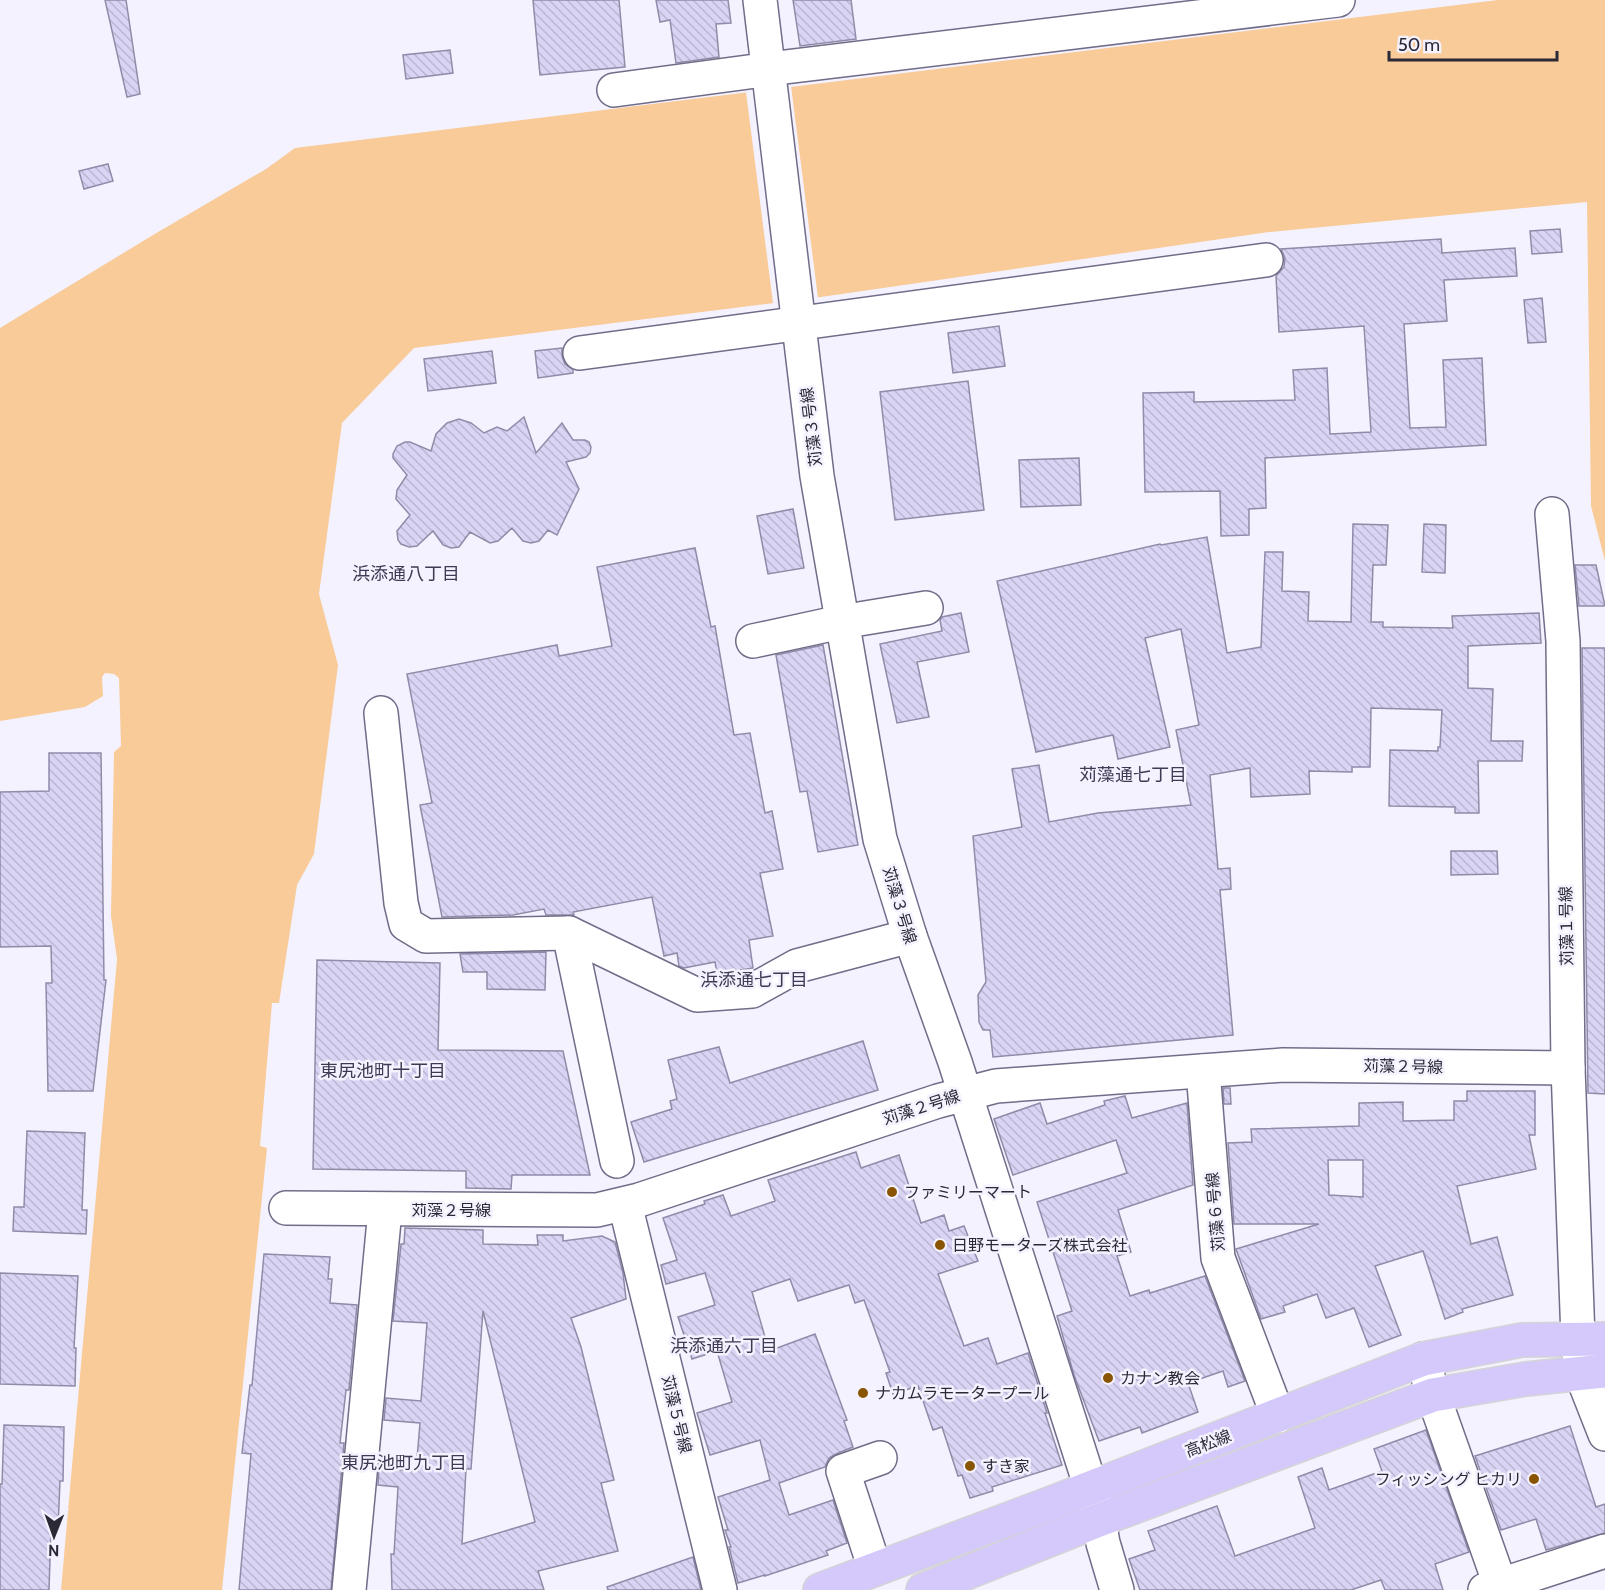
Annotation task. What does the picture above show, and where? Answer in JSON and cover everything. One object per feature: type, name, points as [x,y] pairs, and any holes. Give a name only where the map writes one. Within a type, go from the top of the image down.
[{"type":"main road","name":"高松線","points":[[820,1590],[1423,1359],[1522,1340],[1591,1338]]},
{"type":"main road","name":"高松線","points":[[922,1590],[1099,1520],[1433,1395],[1526,1379],[1593,1372]]},
{"type":"street","name":"苅藻３号線","points":[[760,0],[817,476],[880,838],[910,936],[965,1093],[1091,1488],[1103,1543],[1117,1590]]},
{"type":"street","points":[[614,90],[770,79],[1338,0]]},
{"type":"street","points":[[580,353],[797,312],[1266,260]]},
{"type":"street","name":"苅藻１号線","points":[[1552,514],[1563,641],[1568,1068],[1593,1372],[1605,1434]]},
{"type":"street","points":[[753,641],[841,622],[926,608]]},
{"type":"street","points":[[381,713],[401,903],[406,924],[426,936],[569,933],[697,995],[752,991],[797,966],[910,936]]},
{"type":"street","points":[[569,933],[616,1161]]},
{"type":"street","name":"苅藻２号線","points":[[286,1208],[597,1210],[625,1204],[965,1093],[996,1086],[1283,1065],[1568,1068]]},
{"type":"street","name":"苅藻６号線","points":[[1203,1071],[1218,1258],[1278,1416]]},
{"type":"street","name":"苅藻５号線","points":[[625,1204],[720,1590]]},
{"type":"street","points":[[349,1590],[385,1210]]},
{"type":"street","points":[[1423,1359],[1496,1588],[1605,1551]]},
{"type":"street","points":[[875,1569],[843,1471],[880,1458]]},
{"type":"shaded area","points":[[1498,0],[1605,0],[1605,561],[1591,506],[1587,202],[1269,232],[814,298],[414,348],[342,423],[319,594],[338,665],[314,854],[297,885],[279,1003],[272,1003],[260,1146],[267,1148],[222,1590],[61,1590],[117,959],[111,916],[114,752],[121,746],[119,678],[114,674],[105,673],[102,677],[103,696],[85,707],[0,721],[0,328],[266,169],[295,148]]},
{"type":"pier","points":[[791,86],[818,298],[773,303],[746,92]]},
{"type":"building","points":[[105,0],[126,0],[140,94],[127,97]]},
{"type":"building","points":[[533,0],[619,0],[625,67],[540,75]]},
{"type":"building","points":[[656,0],[728,0],[731,23],[716,24],[719,57],[676,63],[670,20],[660,22]]},
{"type":"building","points":[[793,0],[851,0],[856,39],[800,46]]},
{"type":"building","points":[[450,50],[453,73],[406,79],[403,55]]},
{"type":"building","points":[[108,164],[113,181],[84,189],[79,171]]},
{"type":"building","points":[[1560,229],[1562,252],[1532,254],[1530,231]]},
{"type":"building","points":[[1441,239],[1442,253],[1515,248],[1517,276],[1444,280],[1447,321],[1404,324],[1410,428],[1446,427],[1443,360],[1482,358],[1486,445],[1265,458],[1266,508],[1249,509],[1249,535],[1221,536],[1220,491],[1145,492],[1143,393],[1194,392],[1194,402],[1295,400],[1293,370],[1327,368],[1330,434],[1371,432],[1364,326],[1279,332],[1276,276],[1284,267],[1285,258],[1281,249]]},
{"type":"building","points":[[1542,298],[1546,342],[1528,343],[1524,300]]},
{"type":"building","points":[[999,326],[1005,366],[953,373],[948,333]]},
{"type":"building","points":[[562,348],[565,364],[573,370],[573,373],[538,378],[535,351]]},
{"type":"building","points":[[492,351],[496,383],[428,391],[424,359]]},
{"type":"building","points":[[968,381],[984,510],[895,520],[880,392]]},
{"type":"building","points":[[524,417],[536,453],[562,423],[573,440],[585,440],[591,447],[586,457],[566,462],[579,489],[557,535],[548,530],[539,541],[531,543],[523,541],[512,528],[498,541],[490,543],[470,532],[459,547],[451,548],[443,545],[433,531],[417,546],[409,547],[401,544],[397,531],[410,515],[396,499],[397,490],[407,475],[393,458],[397,446],[410,442],[431,451],[436,434],[447,423],[459,419],[471,423],[484,433],[497,427],[507,431]]},
{"type":"building","points":[[1079,458],[1081,505],[1021,507],[1019,460]]},
{"type":"building","points":[[793,509],[804,568],[768,574],[757,516]]},
{"type":"building","points":[[1353,524],[1388,525],[1386,565],[1373,565],[1371,622],[1383,622],[1383,627],[1453,628],[1452,616],[1539,613],[1541,643],[1468,646],[1468,688],[1493,689],[1491,741],[1523,741],[1522,761],[1478,761],[1479,813],[1455,813],[1455,807],[1389,806],[1390,750],[1438,751],[1442,710],[1371,708],[1370,767],[1352,767],[1352,772],[1309,771],[1310,794],[1251,797],[1250,768],[1210,775],[1218,869],[1230,868],[1231,889],[1220,890],[1233,1035],[993,1057],[990,1030],[983,1030],[979,1022],[978,995],[986,982],[973,836],[1022,827],[1012,769],[1039,765],[1049,822],[1098,813],[1191,805],[1176,730],[1199,725],[1181,629],[1145,638],[1170,747],[1118,759],[1113,735],[1036,752],[997,581],[1160,544],[1207,537],[1227,653],[1261,647],[1265,552],[1283,552],[1282,591],[1309,592],[1308,621],[1351,622]]},
{"type":"building","points":[[1424,524],[1446,525],[1445,573],[1422,572]]},
{"type":"building","points":[[695,548],[711,627],[715,626],[734,735],[750,733],[765,813],[772,811],[783,869],[760,873],[773,936],[749,940],[753,968],[717,974],[715,962],[684,968],[679,966],[677,953],[664,956],[652,897],[573,912],[574,915],[546,915],[544,909],[513,915],[442,917],[420,805],[432,803],[407,674],[557,645],[559,656],[612,646],[597,567]]},
{"type":"building","points":[[1575,565],[1596,565],[1605,606],[1579,606]]},
{"type":"building","points":[[961,613],[969,652],[917,662],[929,717],[897,723],[880,644],[942,631],[940,620],[942,617]]},
{"type":"building","points":[[823,645],[858,845],[818,852],[807,791],[800,792],[776,655]]},
{"type":"building","points":[[1582,648],[1605,648],[1605,1094],[1588,1093]]},
{"type":"building","points":[[49,753],[101,753],[104,980],[106,980],[93,1091],[48,1091],[46,983],[52,983],[51,946],[0,947],[0,792],[49,791]]},
{"type":"building","points":[[1451,851],[1497,851],[1498,874],[1451,875]]},
{"type":"building","points":[[546,952],[545,990],[487,989],[487,972],[463,972],[460,954]]},
{"type":"building","points":[[317,960],[440,963],[438,1050],[563,1051],[590,1175],[512,1175],[511,1189],[466,1188],[466,1171],[313,1169]]},
{"type":"building","points":[[863,1041],[878,1090],[644,1162],[631,1122],[672,1109],[670,1101],[677,1099],[668,1060],[719,1047],[730,1083]]},
{"type":"building","points":[[1223,1088],[1230,1088],[1231,1104],[1224,1104]]},
{"type":"building","points":[[1467,1091],[1535,1091],[1535,1135],[1529,1135],[1536,1169],[1457,1186],[1471,1244],[1497,1237],[1513,1295],[1462,1309],[1463,1312],[1445,1319],[1423,1251],[1375,1266],[1401,1335],[1369,1347],[1354,1308],[1326,1318],[1317,1294],[1283,1306],[1285,1312],[1261,1319],[1236,1249],[1319,1224],[1234,1224],[1228,1143],[1252,1142],[1251,1129],[1359,1126],[1359,1103],[1403,1102],[1403,1121],[1454,1120],[1454,1101],[1467,1101]],"holes":[[[1328,1160],[1363,1160],[1363,1197],[1329,1195]]]},
{"type":"building","points":[[1125,1096],[1132,1118],[1187,1103],[1193,1185],[1118,1210],[1131,1252],[1117,1256],[1130,1296],[1149,1290],[1150,1293],[1205,1276],[1245,1381],[1228,1387],[1223,1371],[1188,1383],[1198,1412],[1142,1433],[1140,1427],[1099,1441],[1074,1375],[1057,1316],[1072,1311],[1037,1202],[1127,1173],[1116,1140],[1013,1175],[994,1119],[1040,1103],[1047,1124],[1105,1105],[1104,1101]]},
{"type":"building","points":[[27,1131],[85,1133],[82,1210],[87,1210],[86,1234],[13,1231],[14,1207],[24,1207]]},
{"type":"building","points":[[856,1152],[861,1168],[899,1155],[921,1223],[944,1215],[949,1231],[964,1226],[978,1261],[938,1274],[964,1346],[988,1338],[997,1364],[1028,1353],[1062,1465],[992,1487],[993,1491],[970,1498],[962,1475],[958,1476],[942,1427],[933,1430],[918,1386],[893,1394],[886,1373],[890,1372],[864,1300],[855,1303],[849,1285],[798,1301],[790,1279],[752,1292],[769,1351],[815,1334],[847,1420],[844,1421],[853,1447],[829,1458],[825,1467],[779,1483],[789,1515],[833,1500],[847,1543],[826,1551],[828,1555],[738,1583],[725,1530],[728,1530],[718,1497],[770,1480],[760,1440],[710,1455],[697,1413],[732,1402],[717,1351],[692,1359],[678,1317],[715,1305],[705,1273],[666,1284],[661,1265],[677,1260],[663,1218],[705,1204],[704,1201],[723,1195],[731,1216],[775,1201],[768,1180]]},
{"type":"building","points":[[405,1228],[483,1230],[483,1244],[538,1245],[537,1235],[563,1235],[563,1241],[602,1236],[615,1242],[623,1273],[626,1299],[571,1318],[581,1347],[614,1480],[601,1483],[618,1551],[538,1571],[544,1590],[392,1590],[391,1554],[394,1554],[398,1487],[378,1485],[379,1468],[416,1471],[420,1423],[384,1420],[386,1398],[421,1401],[427,1323],[393,1321],[401,1244],[404,1244]],"holes":[[[483,1311],[535,1522],[462,1544],[466,1469],[471,1469]]]},
{"type":"building","points":[[264,1254],[330,1257],[328,1279],[332,1279],[330,1303],[357,1305],[349,1390],[346,1390],[340,1443],[344,1443],[331,1590],[239,1590],[251,1454],[242,1453],[250,1385],[252,1385]]},
{"type":"building","points":[[0,1273],[78,1276],[74,1348],[76,1348],[75,1386],[0,1384]]},
{"type":"building","points":[[4,1425],[64,1427],[63,1481],[60,1481],[58,1528],[51,1528],[49,1590],[0,1590],[0,1484],[2,1484]]},
{"type":"building","name":"フィッシング ヒカリ","points":[[1570,1426],[1596,1507],[1605,1504],[1605,1533],[1546,1550],[1536,1519],[1501,1530],[1475,1456]]},
{"type":"building","points":[[1426,1430],[1469,1552],[1435,1564],[1443,1590],[1385,1590],[1381,1580],[1351,1590],[1140,1590],[1129,1559],[1155,1550],[1148,1531],[1217,1506],[1235,1556],[1315,1528],[1298,1477],[1322,1468],[1329,1490],[1382,1471],[1374,1449]]},
{"type":"building","points":[[693,1557],[701,1590],[608,1590],[607,1587]]},
{"type":"place","name":"ファミリーマート","points":[[892,1192]]},
{"type":"place","name":"日野モーターズ株式会社","points":[[940,1245]]},
{"type":"place","name":"カナン教会","points":[[1108,1378]]},
{"type":"place","name":"ナカムラモータープール","points":[[863,1393]]},
{"type":"place","name":"すき家","points":[[970,1466]]},
{"type":"place","name":"フィッシング ヒカリ","points":[[1534,1479]]},
{"type":"district","name":"浜添通八丁目","points":[[406,574]]},
{"type":"district","name":"苅藻通七丁目","points":[[1133,775]]},
{"type":"district","name":"浜添通七丁目","points":[[754,980]]},
{"type":"district","name":"東尻池町十丁目","points":[[383,1071]]},
{"type":"district","name":"浜添通六丁目","points":[[724,1346]]},
{"type":"district","name":"東尻池町九丁目","points":[[404,1463]]}]
